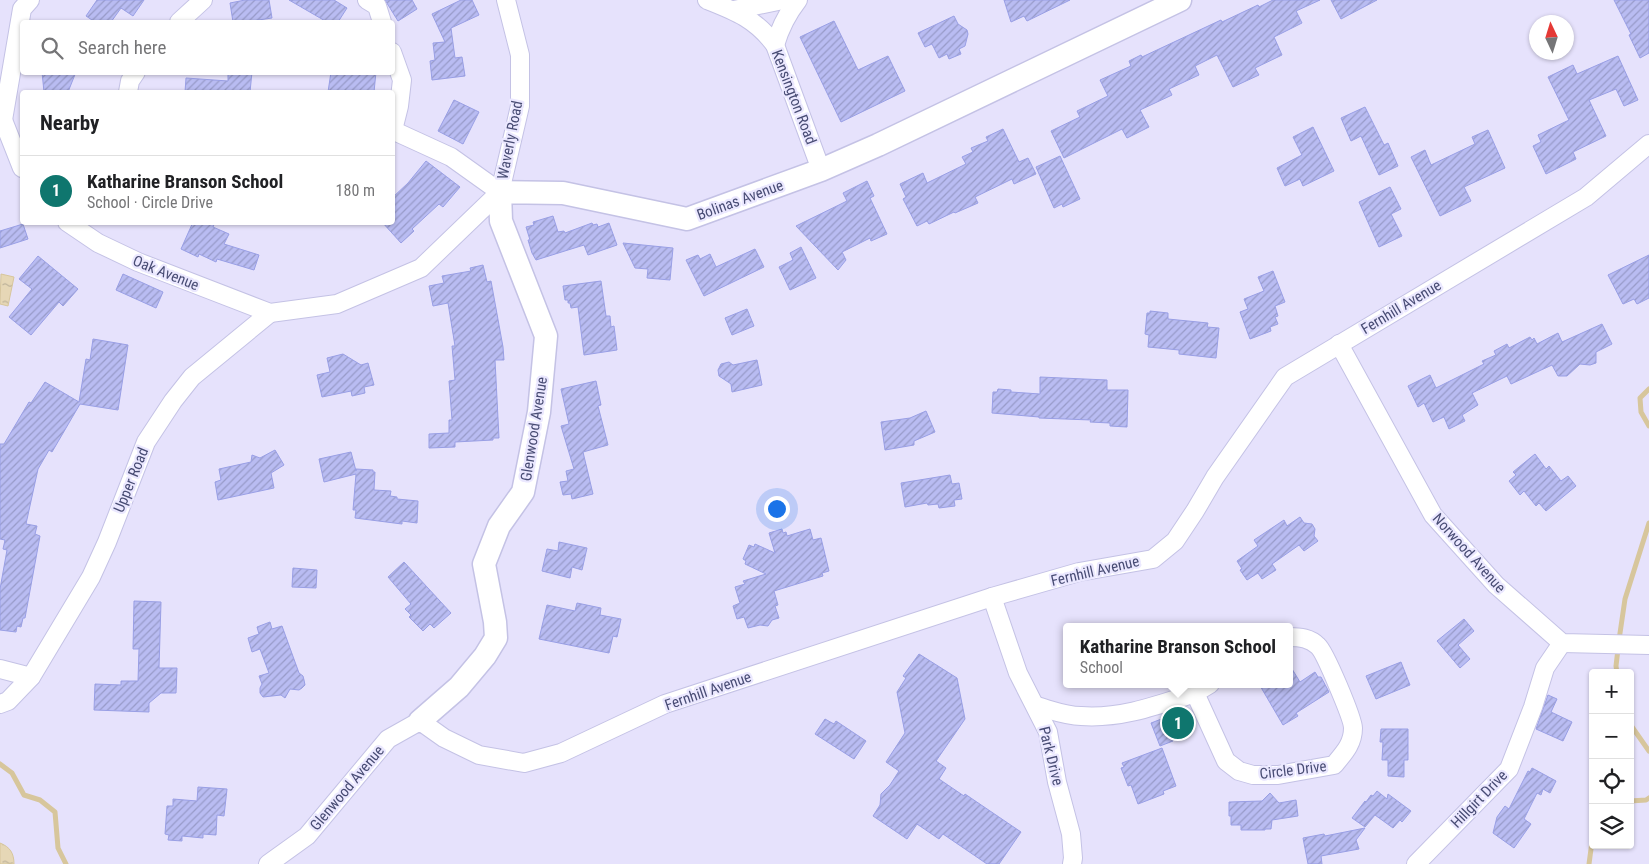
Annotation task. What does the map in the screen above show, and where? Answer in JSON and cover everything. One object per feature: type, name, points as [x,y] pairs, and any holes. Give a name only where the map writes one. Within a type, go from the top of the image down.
[{"type":"street","points":[[20,163],[1,119],[22,9],[30,0]]},
{"type":"street","points":[[181,20],[203,0]]},
{"type":"street","points":[[367,0],[377,6],[381,20]]},
{"type":"street","name":"Waverly Road","points":[[500,192],[520,106],[520,55],[506,0]]},
{"type":"street","name":"Kensington Road","points":[[707,0],[734,10],[758,25],[775,45],[821,170]]},
{"type":"street","points":[[734,10],[783,0]]},
{"type":"street","points":[[775,45],[781,25],[798,0]]},
{"type":"street","name":"Bolinas Avenue","points":[[500,192],[563,193],[687,219],[821,170],[878,146],[1180,0]]},
{"type":"street","points":[[395,60],[402,80],[400,106],[395,123]]},
{"type":"street","points":[[128,90],[130,81],[134,75]]},
{"type":"street","points":[[270,313],[336,304],[421,268],[500,192],[451,158],[395,131]]},
{"type":"street","name":"Fernhill Avenue","points":[[420,721],[444,738],[479,755],[524,762],[562,753],[665,704],[992,598],[1079,572],[1153,559],[1175,541],[1195,511],[1214,476],[1285,377],[1586,197],[1649,144]]},
{"type":"street","name":"Glenwood Avenue","points":[[268,864],[307,836],[388,739],[420,721],[459,687],[485,656],[496,638],[495,622],[484,564],[499,526],[523,492],[539,412],[546,336],[501,221],[500,192]]},
{"type":"street","name":"Oak Avenue","points":[[71,225],[98,243],[138,262],[270,313]]},
{"type":"street","name":"Upper Road","points":[[0,704],[8,701],[31,677],[91,577],[107,542],[146,442],[173,401],[192,377],[270,313]]},
{"type":"street","name":"Norwood Avenue","points":[[1339,344],[1433,515],[1496,585],[1562,643]]},
{"type":"street","name":"Park Drive","points":[[992,598],[1018,673],[1048,732],[1057,782],[1071,834],[1072,864]]},
{"type":"street","name":"Circle Drive","points":[[1036,706],[1080,716],[1107,716],[1147,709],[1202,689],[1226,761],[1239,771],[1253,775],[1278,774],[1334,765],[1350,745],[1353,727],[1346,704],[1319,646],[1302,637],[1293,637]]},
{"type":"street","points":[[1562,643],[1642,645]]},
{"type":"street","name":"Hillgirt Drive","points":[[1416,864],[1509,769],[1533,707],[1545,668],[1562,643]]},
{"type":"street","points":[[0,669],[31,677]]},
{"type":"water","points":[[1,274],[14,277],[8,306],[0,304]]},
{"type":"water","points":[[0,843],[11,851],[14,864],[0,864]]},
{"type":"building","points":[[97,0],[144,0],[133,16],[121,8],[112,20],[92,20],[86,16]]},
{"type":"building","points":[[245,0],[269,0],[272,18],[233,20],[230,3]]},
{"type":"building","points":[[289,0],[334,0],[347,8],[339,20],[324,20]]},
{"type":"building","points":[[385,0],[412,0],[417,9],[398,21]]},
{"type":"building","points":[[461,0],[472,0],[479,15],[451,28],[455,58],[462,57],[465,76],[432,80],[430,61],[435,60],[433,43],[445,42],[432,14]]},
{"type":"building","points":[[1004,0],[1070,0],[1027,21],[1024,16],[1011,22]]},
{"type":"building","points":[[1273,0],[1320,0],[1296,11],[1302,23],[1274,37],[1282,55],[1255,68],[1259,75],[1233,87],[1217,55],[1195,66],[1199,75],[1169,89],[1172,95],[1140,110],[1149,127],[1127,138],[1122,129],[1064,158],[1051,131],[1080,117],[1077,111],[1108,96],[1100,80],[1131,66],[1129,61],[1141,55],[1142,57],[1221,20],[1222,22]]},
{"type":"building","points":[[1331,0],[1377,0],[1341,19]]},
{"type":"building","points":[[1614,0],[1649,0],[1649,53],[1640,58],[1629,35],[1631,34]]},
{"type":"building","points":[[954,16],[958,24],[967,30],[965,46],[959,49],[961,54],[949,59],[947,54],[939,58],[932,44],[925,47],[918,33]]},
{"type":"building","points":[[834,21],[858,70],[888,56],[905,91],[841,122],[800,37]]},
{"type":"building","points":[[1618,56],[1638,100],[1624,106],[1616,89],[1589,100],[1606,136],[1573,152],[1576,159],[1546,174],[1533,146],[1541,142],[1538,135],[1569,120],[1548,77],[1573,65],[1577,74]]},
{"type":"building","points":[[42,75],[75,75],[69,90],[44,90]]},
{"type":"building","points":[[228,75],[252,75],[250,90],[185,90],[186,78],[228,81]]},
{"type":"building","points":[[331,75],[376,75],[374,90],[328,90]]},
{"type":"building","points":[[454,100],[479,112],[463,144],[438,131]]},
{"type":"building","points":[[1365,107],[1384,145],[1388,143],[1398,166],[1379,175],[1361,136],[1351,141],[1341,118]]},
{"type":"building","points":[[1313,127],[1334,171],[1303,186],[1300,179],[1285,186],[1277,168],[1302,155],[1293,137]]},
{"type":"building","points":[[1003,129],[1019,162],[1028,158],[1036,174],[1014,184],[1012,179],[975,197],[978,203],[929,224],[927,221],[917,226],[903,199],[906,197],[900,184],[923,173],[927,183],[966,164],[962,157],[973,152],[971,148],[988,141],[986,137]]},
{"type":"building","points":[[1488,130],[1505,168],[1464,187],[1471,201],[1440,216],[1411,157],[1425,150],[1431,165],[1475,144],[1472,137]]},
{"type":"building","points":[[1060,156],[1080,199],[1063,207],[1062,204],[1054,208],[1036,167]]},
{"type":"building","points":[[426,161],[460,187],[443,207],[439,204],[412,229],[414,231],[401,243],[385,225],[395,225],[395,195]]},
{"type":"building","points":[[867,181],[874,196],[870,198],[887,234],[871,241],[870,238],[842,252],[846,260],[838,270],[796,226],[847,201],[843,193]]},
{"type":"building","points":[[1390,187],[1401,209],[1391,214],[1402,236],[1379,247],[1359,202]]},
{"type":"building","points":[[553,216],[558,232],[564,231],[565,233],[592,223],[593,225],[597,224],[598,227],[609,223],[617,245],[588,255],[584,245],[536,260],[528,240],[530,240],[526,227],[534,225],[533,222]]},
{"type":"building","points":[[23,225],[28,239],[0,248],[0,231]]},
{"type":"building","points":[[192,225],[214,225],[213,227],[229,234],[224,244],[259,255],[254,270],[217,259],[216,262],[199,254],[198,257],[181,249]]},
{"type":"building","points":[[623,243],[673,248],[670,280],[647,278],[648,269],[635,268]]},
{"type":"building","points":[[801,247],[816,278],[790,290],[779,267],[793,260],[790,253]]},
{"type":"building","points":[[755,249],[764,267],[704,296],[686,260],[698,255],[700,259],[710,254],[716,267]]},
{"type":"building","points":[[1649,255],[1649,298],[1637,304],[1634,299],[1623,304],[1608,275]]},
{"type":"building","points":[[38,256],[78,289],[63,306],[59,302],[31,335],[9,317],[32,289],[19,279]]},
{"type":"building","points":[[483,265],[487,282],[491,281],[503,347],[504,360],[495,360],[499,438],[455,442],[455,447],[429,448],[429,434],[449,433],[449,420],[452,420],[449,381],[455,380],[452,346],[455,346],[448,303],[433,306],[429,286],[444,283],[442,276],[471,271],[470,268]]},
{"type":"building","points":[[1273,271],[1285,302],[1275,306],[1278,316],[1275,317],[1278,324],[1270,327],[1271,331],[1250,339],[1240,312],[1248,309],[1244,299],[1264,291],[1258,277]]},
{"type":"building","points":[[123,274],[163,292],[156,308],[116,290]]},
{"type":"building","points":[[601,281],[606,316],[610,316],[611,327],[614,326],[617,350],[584,355],[578,307],[571,308],[568,300],[565,300],[563,286]]},
{"type":"building","points":[[747,309],[754,326],[732,335],[725,318]]},
{"type":"building","points":[[1150,311],[1168,313],[1168,319],[1208,323],[1207,327],[1219,328],[1216,358],[1179,354],[1179,350],[1148,347],[1149,335],[1145,334],[1147,313],[1150,313]]},
{"type":"building","points":[[1602,324],[1612,344],[1596,352],[1596,363],[1590,365],[1580,364],[1567,376],[1558,376],[1552,365],[1511,384],[1507,376],[1472,393],[1478,405],[1462,415],[1465,421],[1449,429],[1444,417],[1433,422],[1424,403],[1418,407],[1408,386],[1430,375],[1436,388],[1484,364],[1482,361],[1496,355],[1494,351],[1507,344],[1509,348],[1530,337],[1532,340],[1534,338],[1537,344],[1558,333],[1562,342]]},
{"type":"building","points":[[93,339],[128,345],[118,410],[80,404],[52,452],[49,450],[38,469],[26,524],[37,526],[35,534],[40,536],[25,618],[23,618],[21,627],[17,626],[16,632],[0,630],[0,589],[7,550],[3,549],[5,540],[0,539],[0,444],[4,444],[29,402],[31,403],[45,382],[79,402],[86,359],[90,360]]},
{"type":"building","points":[[343,354],[361,365],[368,363],[374,385],[364,387],[365,393],[352,396],[351,391],[322,397],[317,375],[330,372],[327,358]]},
{"type":"building","points":[[757,360],[762,385],[732,392],[731,384],[719,376],[718,370],[721,364],[729,362],[733,365]]},
{"type":"building","points":[[1040,377],[1107,380],[1107,390],[1128,390],[1127,427],[1110,426],[1110,423],[1090,422],[1091,420],[1039,418],[992,413],[993,392],[997,392],[998,389],[1040,394]]},
{"type":"building","points":[[596,381],[601,405],[598,406],[608,445],[583,452],[593,494],[572,499],[571,494],[563,495],[560,482],[568,481],[566,471],[574,469],[561,426],[569,424],[561,389]]},
{"type":"building","points":[[926,411],[935,432],[914,441],[914,445],[885,450],[881,422],[910,418]]},
{"type":"building","points":[[275,450],[284,465],[271,473],[274,488],[218,500],[215,482],[221,480],[219,469],[251,462],[252,455],[260,458]]},
{"type":"building","points":[[351,452],[356,471],[356,469],[373,470],[375,472],[374,490],[391,491],[390,496],[397,497],[397,499],[418,501],[417,523],[402,521],[402,524],[355,518],[356,510],[353,510],[356,474],[324,482],[319,459]]},
{"type":"building","points":[[1535,454],[1546,469],[1549,466],[1561,481],[1568,476],[1576,486],[1546,511],[1539,503],[1536,506],[1524,491],[1520,495],[1509,481],[1516,475],[1513,472]]},
{"type":"building","points":[[950,475],[952,484],[959,483],[962,499],[954,500],[955,506],[939,508],[938,504],[928,505],[927,503],[905,507],[901,483]]},
{"type":"building","points":[[1300,517],[1304,523],[1312,524],[1315,529],[1314,536],[1318,541],[1304,551],[1299,545],[1272,564],[1276,570],[1262,579],[1258,573],[1247,580],[1240,570],[1242,569],[1237,561],[1258,546],[1254,540],[1284,520],[1287,526]]},
{"type":"building","points":[[782,529],[783,533],[786,532],[787,536],[810,529],[813,540],[821,538],[829,571],[822,573],[823,576],[774,591],[778,605],[775,606],[779,618],[772,620],[768,626],[760,625],[748,628],[744,617],[737,619],[733,606],[740,603],[735,587],[745,584],[743,581],[766,574],[745,564],[746,561],[743,559],[749,545],[754,547],[755,544],[775,553],[769,533]]},
{"type":"building","points":[[559,542],[587,548],[582,570],[572,567],[570,578],[542,571],[547,549],[558,551]]},
{"type":"building","points":[[404,562],[451,613],[434,628],[430,624],[423,631],[409,617],[411,615],[405,609],[411,604],[388,577]]},
{"type":"building","points":[[293,568],[317,570],[316,588],[292,587]]},
{"type":"building","points":[[134,601],[161,602],[159,668],[177,668],[176,693],[161,693],[149,703],[149,712],[94,710],[95,684],[121,685],[121,681],[138,681],[139,649],[133,649]]},
{"type":"building","points":[[577,603],[601,608],[600,615],[621,619],[617,637],[613,636],[609,653],[539,639],[547,605],[575,611]]},
{"type":"building","points":[[1464,619],[1474,631],[1458,645],[1470,659],[1460,668],[1437,641]]},
{"type":"building","points":[[270,622],[272,629],[282,626],[305,685],[299,690],[290,689],[285,698],[281,695],[263,697],[260,693],[262,684],[259,676],[269,673],[260,649],[252,652],[248,638],[259,634],[257,627]]},
{"type":"building","points":[[919,654],[957,678],[965,719],[936,761],[946,768],[939,779],[964,796],[965,794],[1021,832],[999,864],[987,864],[943,834],[939,839],[917,824],[907,839],[873,816],[880,805],[881,794],[890,785],[899,771],[886,762],[905,733],[897,692],[906,678],[903,676]]},
{"type":"building","points":[[1401,662],[1410,685],[1376,699],[1366,676]]},
{"type":"building","points":[[1293,671],[1300,682],[1315,672],[1318,677],[1321,677],[1329,692],[1296,713],[1298,716],[1283,725],[1261,688],[1293,688]]},
{"type":"building","points":[[1548,695],[1557,699],[1551,712],[1572,722],[1563,741],[1536,729]]},
{"type":"building","points":[[1172,715],[1179,733],[1171,736],[1173,741],[1160,746],[1151,723]]},
{"type":"building","points":[[825,719],[834,724],[836,721],[866,741],[854,759],[815,734]]},
{"type":"building","points":[[1381,729],[1408,729],[1408,760],[1404,760],[1404,777],[1388,776],[1388,760],[1382,760],[1383,742],[1380,742]]},
{"type":"building","points":[[1162,748],[1176,786],[1163,791],[1164,794],[1138,804],[1131,785],[1128,786],[1121,768],[1124,767],[1122,763]]},
{"type":"building","points":[[1532,768],[1556,781],[1550,793],[1543,789],[1541,795],[1537,793],[1524,819],[1531,824],[1514,848],[1493,833],[1497,817],[1505,806],[1509,809],[1528,771],[1530,772]]},
{"type":"building","points":[[198,787],[227,789],[224,816],[217,815],[216,835],[203,834],[203,838],[182,836],[182,841],[168,840],[169,835],[165,834],[167,806],[173,806],[173,799],[197,801]]},
{"type":"building","points":[[1377,791],[1387,799],[1388,794],[1411,811],[1402,822],[1400,820],[1393,828],[1375,815],[1365,827],[1352,818],[1365,801]]},
{"type":"building","points":[[1270,793],[1279,803],[1296,800],[1298,816],[1272,820],[1271,829],[1265,830],[1241,830],[1241,825],[1231,825],[1229,802],[1262,801]]},
{"type":"building","points":[[1365,828],[1356,840],[1359,849],[1321,856],[1322,864],[1308,864],[1303,838],[1324,834],[1325,836]]},
{"type":"waterway","points":[[1649,389],[1640,398],[1641,412],[1649,426]]},
{"type":"waterway","points":[[1619,640],[1625,599],[1649,523]]},
{"type":"waterway","points":[[1616,669],[1618,649]]},
{"type":"waterway","points":[[1634,730],[1649,751]]},
{"type":"waterway","points":[[0,764],[12,773],[24,795],[40,800],[55,812],[58,848],[66,864]]},
{"type":"waterway","points":[[1634,801],[1649,798]]},
{"type":"waterway","points":[[1589,864],[1591,849]]},
{"type":"place","name":"Katharine Branson School","points":[[1178,723]]}]
